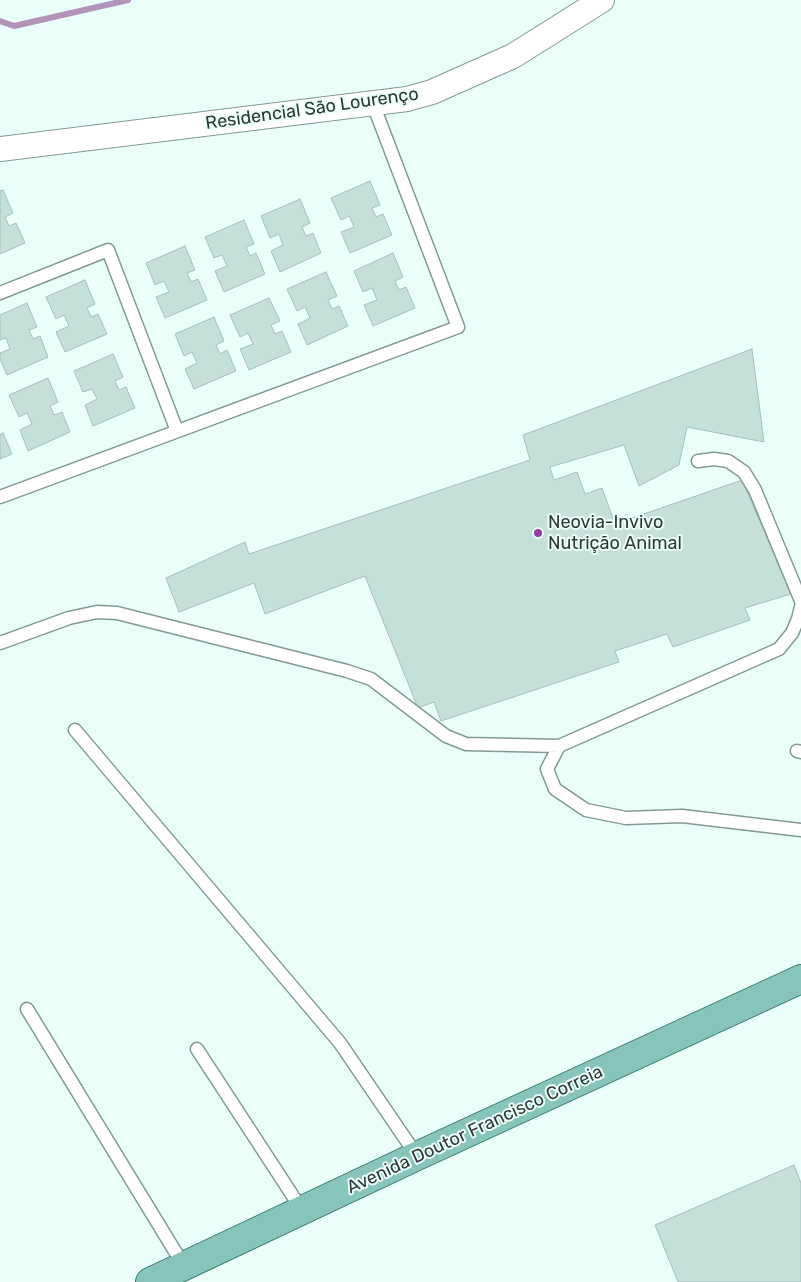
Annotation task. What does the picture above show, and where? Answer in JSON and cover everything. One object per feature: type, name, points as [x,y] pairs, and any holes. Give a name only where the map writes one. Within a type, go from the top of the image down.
[{"type":"main road","name":"Avenida Doutor Francisco Correia","points":[[150,1282],[417,1156],[801,979]]},
{"type":"street","name":"Residencial São Lourenço","points":[[0,149],[407,99],[432,92],[513,56],[602,0]]},
{"type":"lane","points":[[0,497],[458,327],[373,104]]},
{"type":"lane","points":[[0,292],[108,250],[177,431]]},
{"type":"lane","points":[[698,461],[714,459],[728,461],[744,472],[755,490],[801,601]]},
{"type":"lane","points":[[0,643],[69,618],[97,612],[117,613],[347,671],[371,679],[446,736],[466,744],[559,746],[779,649],[792,633],[801,607]]},
{"type":"lane","points":[[75,730],[340,1043],[417,1156]]},
{"type":"lane","points":[[559,746],[548,769],[554,789],[586,810],[626,818],[682,816],[801,830]]},
{"type":"lane","points":[[27,1009],[184,1266]]},
{"type":"lane","points":[[197,1049],[302,1210]]},
{"type":"building","points":[[370,181],[380,205],[372,208],[376,217],[383,214],[392,235],[350,253],[341,232],[354,227],[349,216],[341,220],[331,198]]},
{"type":"building","points":[[3,190],[13,213],[5,217],[9,226],[16,223],[25,243],[0,254],[0,191]]},
{"type":"building","points":[[300,199],[310,223],[302,227],[306,236],[313,233],[321,253],[280,272],[271,251],[283,245],[279,234],[270,238],[261,216]]},
{"type":"building","points":[[244,220],[254,244],[246,247],[250,256],[256,253],[265,274],[224,292],[215,271],[227,266],[222,255],[214,258],[205,237]]},
{"type":"building","points":[[185,246],[195,270],[187,273],[191,282],[198,279],[207,300],[165,318],[156,297],[169,292],[164,281],[155,285],[146,263]]},
{"type":"building","points":[[393,253],[403,277],[395,281],[399,290],[406,287],[415,308],[373,326],[364,305],[377,300],[372,288],[363,292],[354,271]]},
{"type":"building","points":[[326,272],[337,296],[328,300],[332,309],[339,306],[348,326],[307,345],[298,324],[310,318],[305,307],[297,311],[287,289]]},
{"type":"building","points":[[85,280],[95,304],[87,308],[91,317],[98,314],[107,334],[65,352],[56,332],[69,326],[64,315],[56,319],[46,297]]},
{"type":"building","points":[[269,298],[280,321],[271,325],[275,334],[282,331],[291,352],[249,370],[240,349],[253,344],[248,333],[240,337],[230,315]]},
{"type":"building","points":[[27,303],[37,327],[29,330],[33,339],[40,336],[48,357],[7,375],[0,359],[0,353],[10,349],[6,338],[0,340],[0,315]]},
{"type":"building","points":[[214,317],[224,341],[216,345],[220,354],[227,350],[236,371],[194,389],[185,369],[197,363],[192,352],[184,356],[175,334]]},
{"type":"building","name":"Neovia-Invivo Nutrição Animal","points":[[752,349],[764,442],[687,427],[679,465],[639,486],[624,445],[550,467],[554,480],[577,472],[585,494],[602,488],[615,524],[742,480],[791,594],[745,608],[750,620],[673,647],[667,634],[615,651],[619,662],[441,721],[434,702],[418,708],[365,576],[265,614],[254,583],[179,612],[166,578],[245,542],[249,554],[530,460],[523,435]]},
{"type":"building","points":[[113,354],[123,377],[115,381],[119,390],[126,387],[135,408],[93,426],[85,405],[97,399],[92,389],[83,392],[74,371]]},
{"type":"building","points":[[48,378],[58,402],[50,406],[54,415],[62,412],[70,432],[28,451],[20,430],[32,424],[27,413],[19,417],[9,395]]},
{"type":"building","points":[[3,433],[12,454],[0,459],[0,435]]},
{"type":"building","points":[[794,1165],[801,1183],[801,1282],[678,1282],[655,1225]]},
{"type":"waterway","points":[[0,21],[14,26],[128,0]]},
{"type":"place","name":"Neovia-Invivo Nutrição Animal","points":[[538,533]]}]
